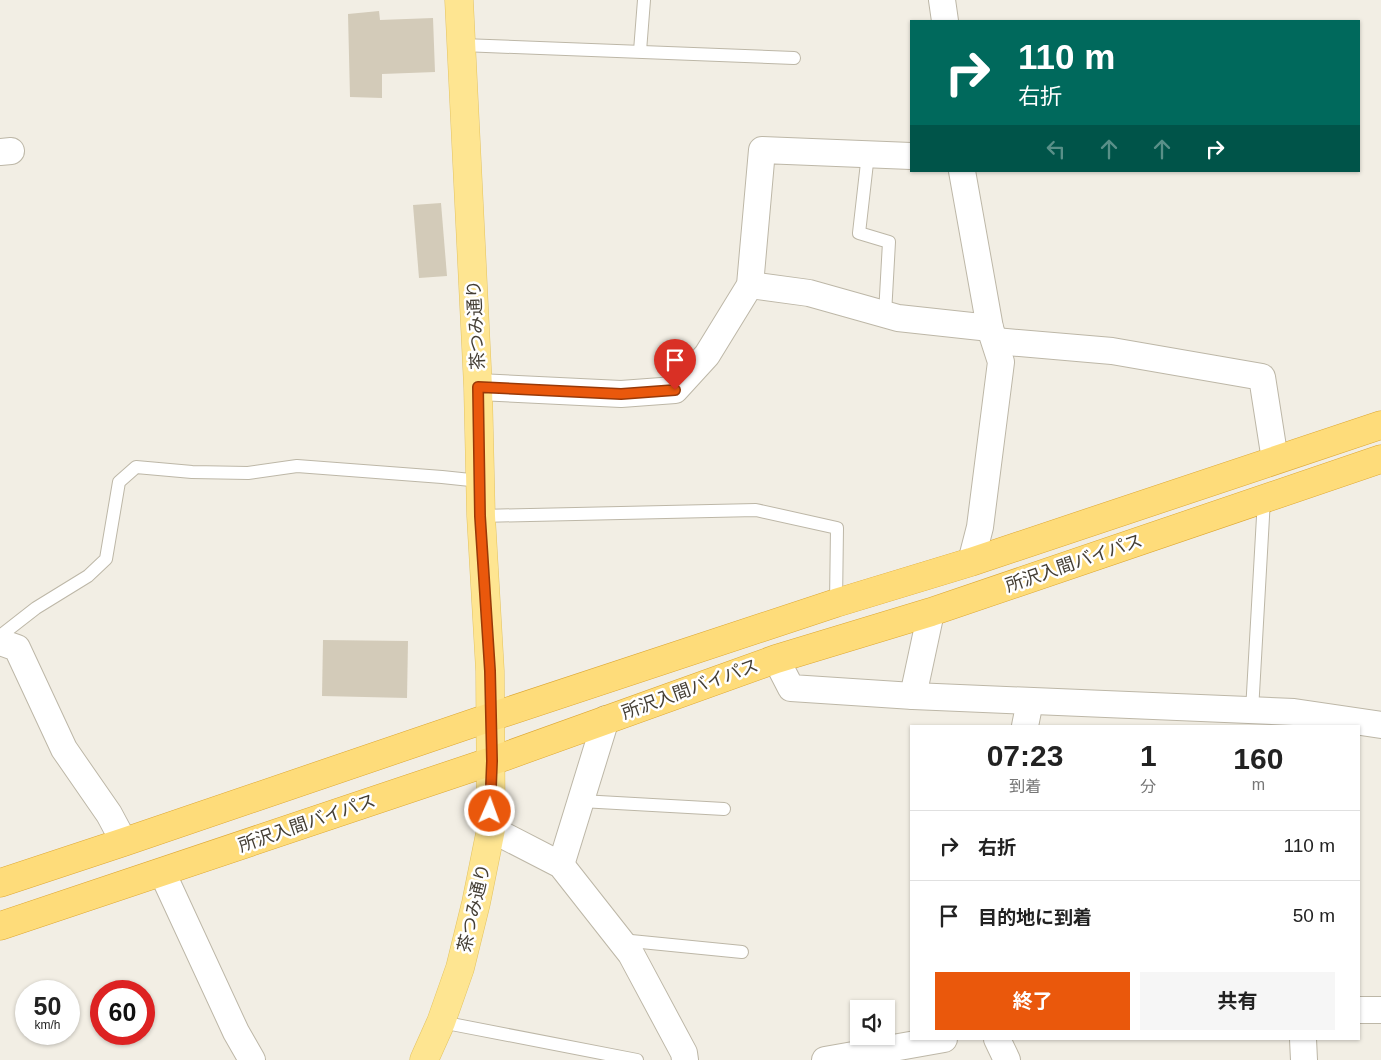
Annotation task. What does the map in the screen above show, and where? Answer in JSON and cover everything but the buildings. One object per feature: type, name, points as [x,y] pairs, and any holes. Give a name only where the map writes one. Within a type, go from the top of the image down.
[{"type":"highway","name":"所沢入間バイパス","points":[[0,883],[491,717],[836,604],[972,562],[1381,425]]},
{"type":"highway","name":"所沢入間バイパス","points":[[0,926],[492,761],[776,659],[931,612],[1381,459]]},
{"type":"main road","name":"茶つみ通り","points":[[424,1060],[441,1022],[460,968],[491,830],[490,671],[480,516],[478,387],[459,0]]},
{"type":"street","points":[[942,0],[945,20]]},
{"type":"street","points":[[478,387],[621,394],[675,390],[708,355],[750,285],[762,150],[910,156]]},
{"type":"street","points":[[962,172],[992,335],[1001,362],[980,527],[972,562]]},
{"type":"street","points":[[750,285],[809,293],[898,318],[992,335],[1112,351],[1262,377],[1275,460]]},
{"type":"street","points":[[913,696],[931,612]]},
{"type":"street","points":[[0,642],[17,648],[64,749],[109,814],[124,842]]},
{"type":"street","points":[[776,659],[791,688],[913,696],[1028,714],[1252,711],[1294,719],[1381,725]]},
{"type":"street","points":[[561,865],[606,719]]},
{"type":"street","points":[[491,830],[561,865],[631,954],[686,1060]]},
{"type":"street","points":[[162,872],[236,1032],[252,1060]]},
{"type":"street","points":[[1360,1010],[1381,1010]]},
{"type":"street","points":[[825,1060],[938,1040]]},
{"type":"street","points":[[997,1040],[1007,1060]]},
{"type":"street","points":[[1303,1040],[1304,1060]]},
{"type":"lane","points":[[640,51],[644,0]]},
{"type":"lane","points":[[462,45],[794,58]]},
{"type":"lane","points":[[868,154],[859,233],[889,242],[885,314]]},
{"type":"lane","points":[[0,636],[36,608],[88,576],[106,559],[119,482],[136,467],[192,472],[248,473],[297,466],[442,477],[480,482]]},
{"type":"lane","points":[[1252,711],[1264,499]]},
{"type":"lane","points":[[480,516],[756,510],[836,528],[836,604]]},
{"type":"lane","points":[[581,801],[724,809]]},
{"type":"lane","points":[[621,940],[742,952]]},
{"type":"lane","points":[[441,1022],[637,1060]]},
{"type":"route","points":[[490,811],[492,761],[490,671],[480,516],[478,387],[621,394],[675,390]]}]
